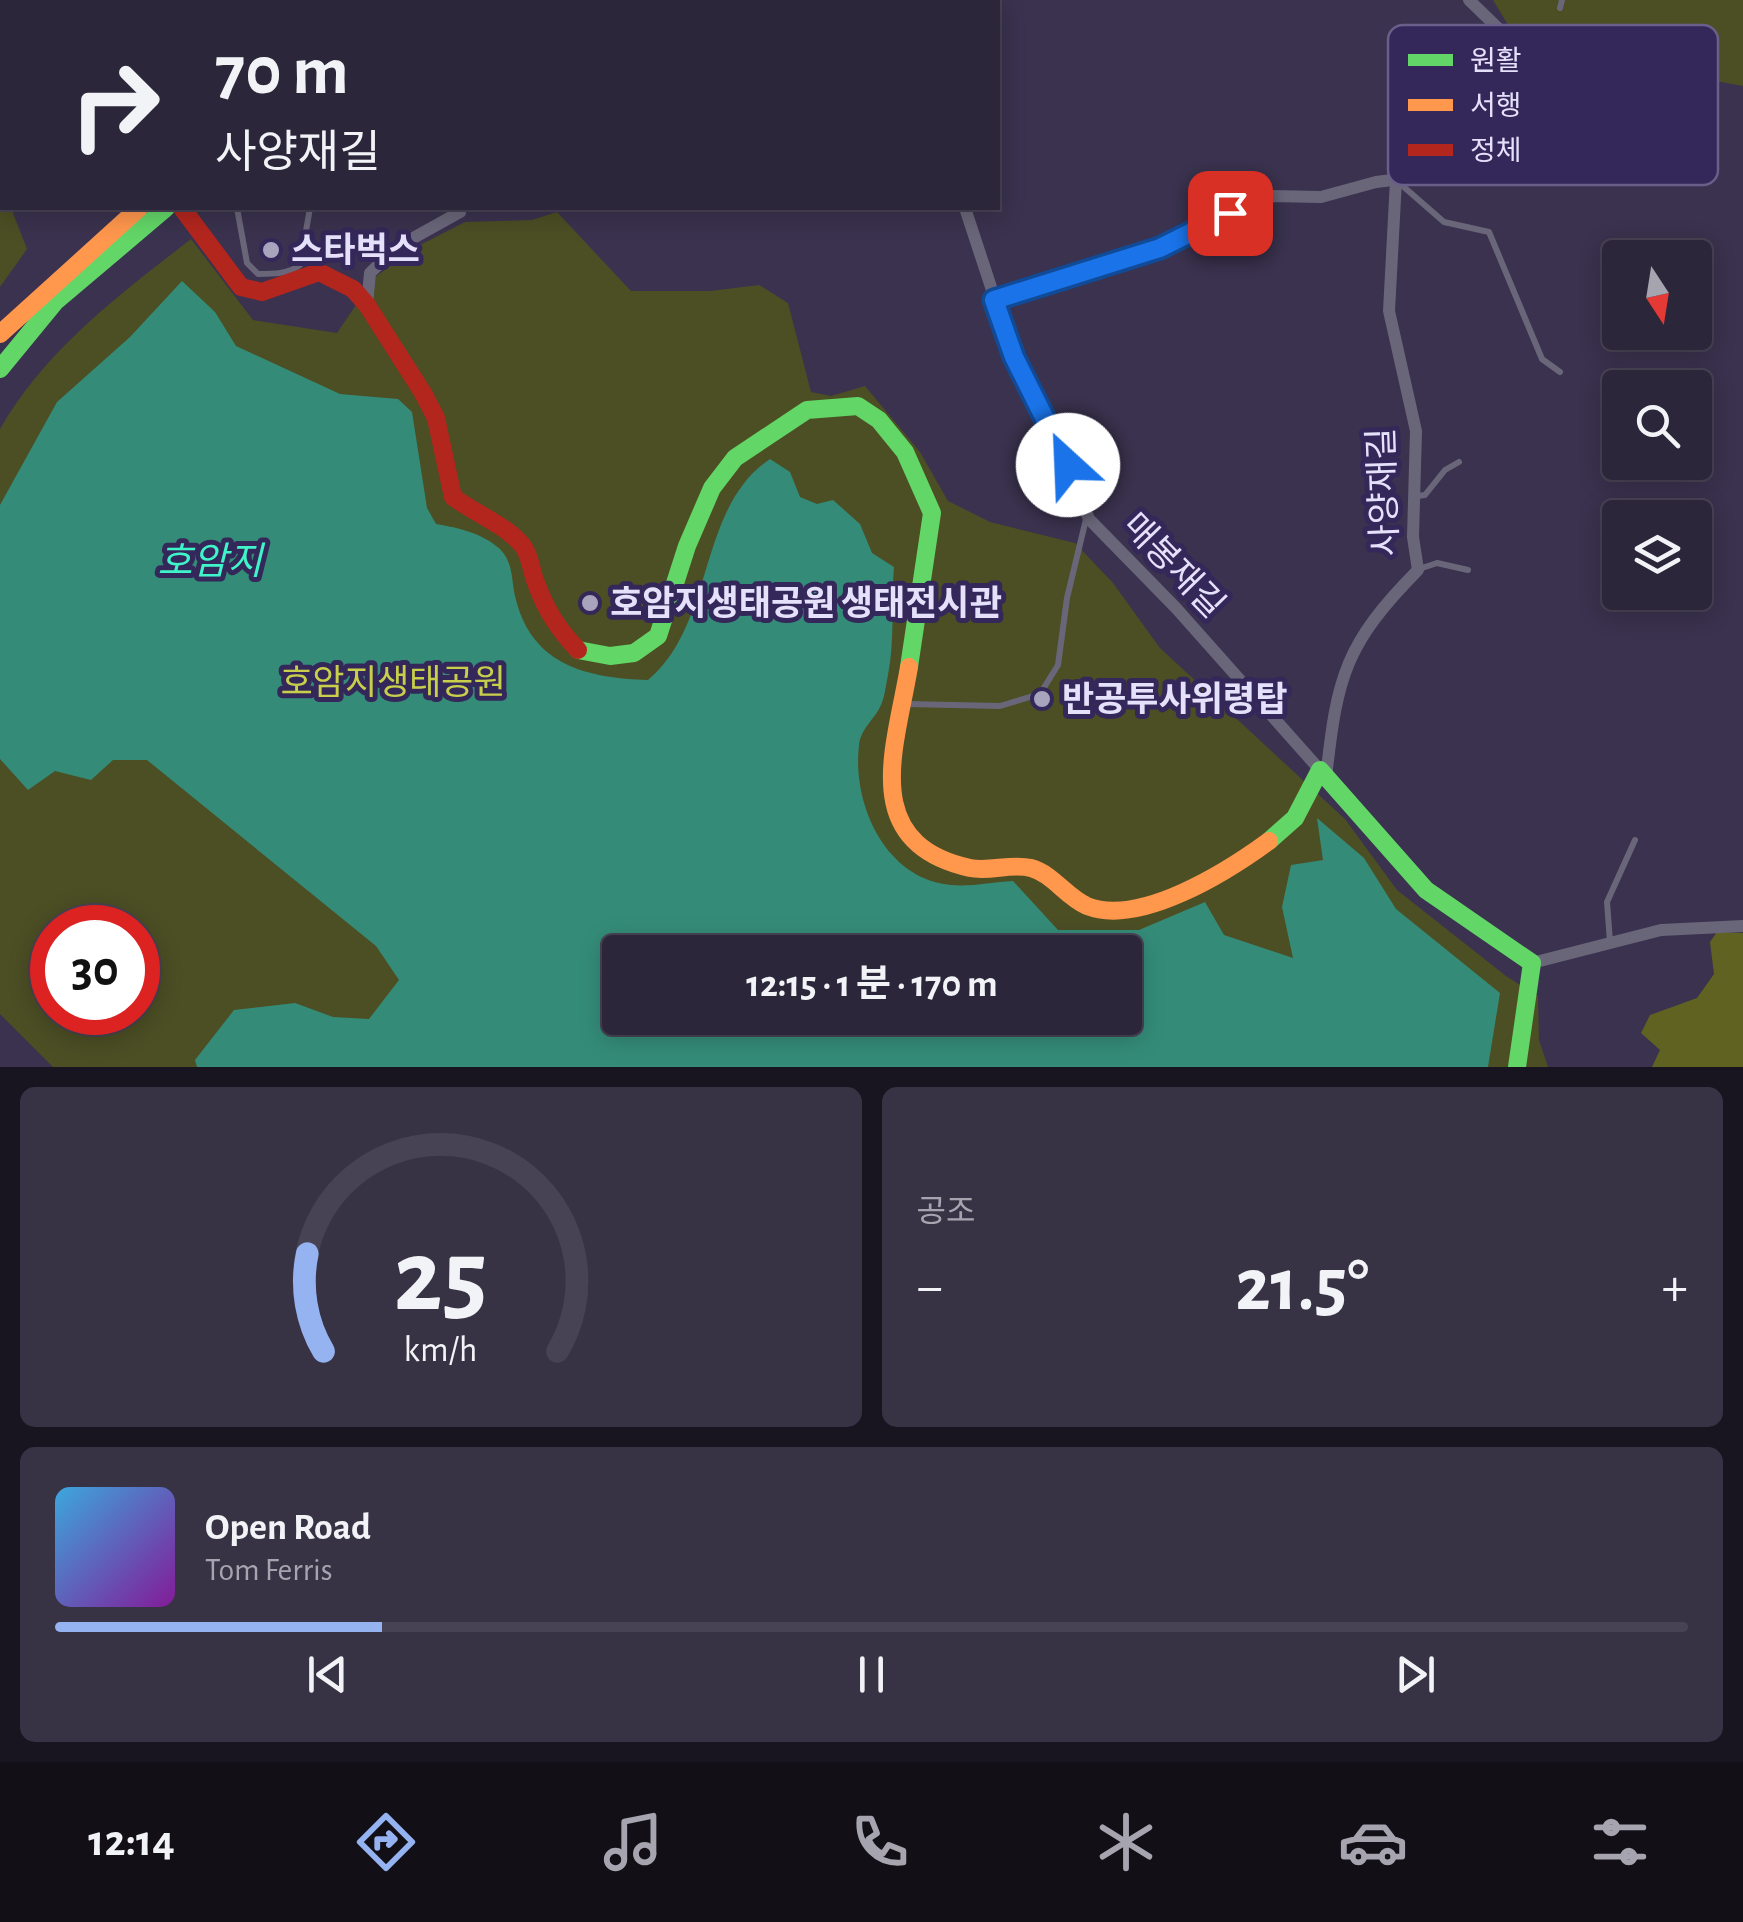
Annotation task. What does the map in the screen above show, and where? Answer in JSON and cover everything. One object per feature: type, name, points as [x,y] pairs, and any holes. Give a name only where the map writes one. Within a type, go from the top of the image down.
[{"type":"street","points":[[1468,0],[1495,25]]},
{"type":"street","points":[[994,300],[1160,248],[1270,196],[1321,198],[1388,182]]},
{"type":"street","name":"사양재길","points":[[1323,774],[1334,700],[1349,655],[1376,612],[1418,570],[1413,537],[1418,496],[1416,431],[1389,311],[1396,185]]},
{"type":"street","points":[[0,334],[136,210]]},
{"type":"street","points":[[0,369],[23,337],[69,289],[164,210]]},
{"type":"street","points":[[183,210],[241,287],[262,292],[320,272],[353,289],[367,304],[436,418],[453,497],[487,522],[509,530],[528,551],[534,580],[555,626],[580,652],[634,654],[658,636],[687,546],[712,488],[735,458],[808,410],[858,406],[879,420],[905,452],[932,513],[904,704],[890,747],[889,780],[896,812],[911,842],[936,858],[974,870],[1012,864],[1044,871],[1069,896],[1092,908],[1138,908],[1216,875],[1292,822],[1323,774],[1426,890],[1532,962],[1661,930],[1743,926]]},
{"type":"street","points":[[367,304],[370,272],[397,247],[460,210]]},
{"type":"street","name":"매봉재길","points":[[966,210],[1014,357],[1068,465],[1087,514],[1323,774]]},
{"type":"street","points":[[1517,1067],[1532,962]]},
{"type":"lane","points":[[1402,185],[1444,222],[1489,232],[1542,359],[1560,372]]},
{"type":"lane","points":[[237,210],[246,263],[258,274],[294,271],[300,265],[310,210]]},
{"type":"lane","points":[[1418,496],[1425,495],[1445,470],[1459,462]]},
{"type":"lane","points":[[904,704],[1000,706],[1040,694],[1058,665],[1067,598],[1087,514]]},
{"type":"lane","points":[[1418,570],[1438,563],[1468,570]]},
{"type":"lane","points":[[1610,942],[1607,902],[1635,840]]},
{"type":"green space","points":[[1493,0],[1743,0],[1743,86],[1718,81],[1718,25],[1508,25]]},
{"type":"green space","points":[[0,210],[12,210],[27,249],[0,287]]},
{"type":"green space","name":"호암지생태공원","points":[[557,212],[631,291],[710,291],[759,285],[788,303],[811,392],[831,396],[865,386],[920,452],[948,501],[990,522],[1075,543],[1113,583],[1160,648],[1345,819],[1397,890],[1506,976],[1538,996],[1539,1040],[1548,1067],[53,1067],[0,1014],[0,429],[18,400],[61,349],[111,302],[191,239],[253,320],[337,333],[375,277],[420,245],[465,222],[532,220]]},
{"type":"shaded area","points":[[1717,932],[1743,933],[1743,1067],[1652,1067],[1660,1050],[1641,1033],[1650,1015],[1697,998],[1714,974],[1710,942]]},
{"type":"water","name":"호암지","points":[[182,281],[215,312],[236,346],[340,394],[398,399],[412,412],[427,508],[436,524],[478,535],[505,554],[524,622],[549,654],[584,671],[626,679],[648,680],[670,656],[697,598],[729,507],[746,481],[770,459],[790,472],[800,497],[817,504],[833,500],[860,524],[872,553],[894,567],[888,675],[881,705],[860,739],[858,768],[861,791],[878,835],[908,869],[928,880],[951,885],[1013,881],[1058,930],[1139,930],[1205,902],[1224,935],[1293,958],[1282,907],[1291,865],[1323,860],[1317,818],[1364,858],[1396,909],[1500,993],[1488,1067],[197,1067],[195,1060],[234,1010],[295,1003],[333,1017],[369,1019],[399,980],[376,946],[147,760],[113,760],[91,780],[55,771],[28,790],[0,759],[0,505],[57,402],[130,337]]},
{"type":"traffic: fast","points":[[0,369],[55,302],[164,210]]},
{"type":"traffic: fast","points":[[578,650],[610,656],[634,653],[658,636],[687,546],[712,488],[735,458],[807,410],[858,406],[879,420],[905,452],[932,513],[909,667]]},
{"type":"traffic: fast","points":[[1269,841],[1295,818],[1320,770],[1426,890],[1532,963],[1517,1067]]},
{"type":"traffic: slow","points":[[0,334],[137,210]]},
{"type":"traffic: slow","points":[[909,667],[897,728],[892,788],[898,814],[911,837],[934,855],[970,868],[1031,868],[1087,906],[1132,909],[1182,893],[1269,841]]},
{"type":"traffic: jam","points":[[183,210],[241,287],[262,292],[319,272],[353,289],[367,305],[436,418],[453,497],[523,546],[548,611],[578,650]]},
{"type":"place","name":"스타벅스","points":[[271,250]]},
{"type":"place","name":"호암지생태공원 생태전시관","points":[[590,603]]},
{"type":"place","name":"반공투사위령탑","points":[[1042,699]]},
{"type":"route","points":[[1068,465],[1014,357],[994,300],[1160,248],[1230,213]]}]
